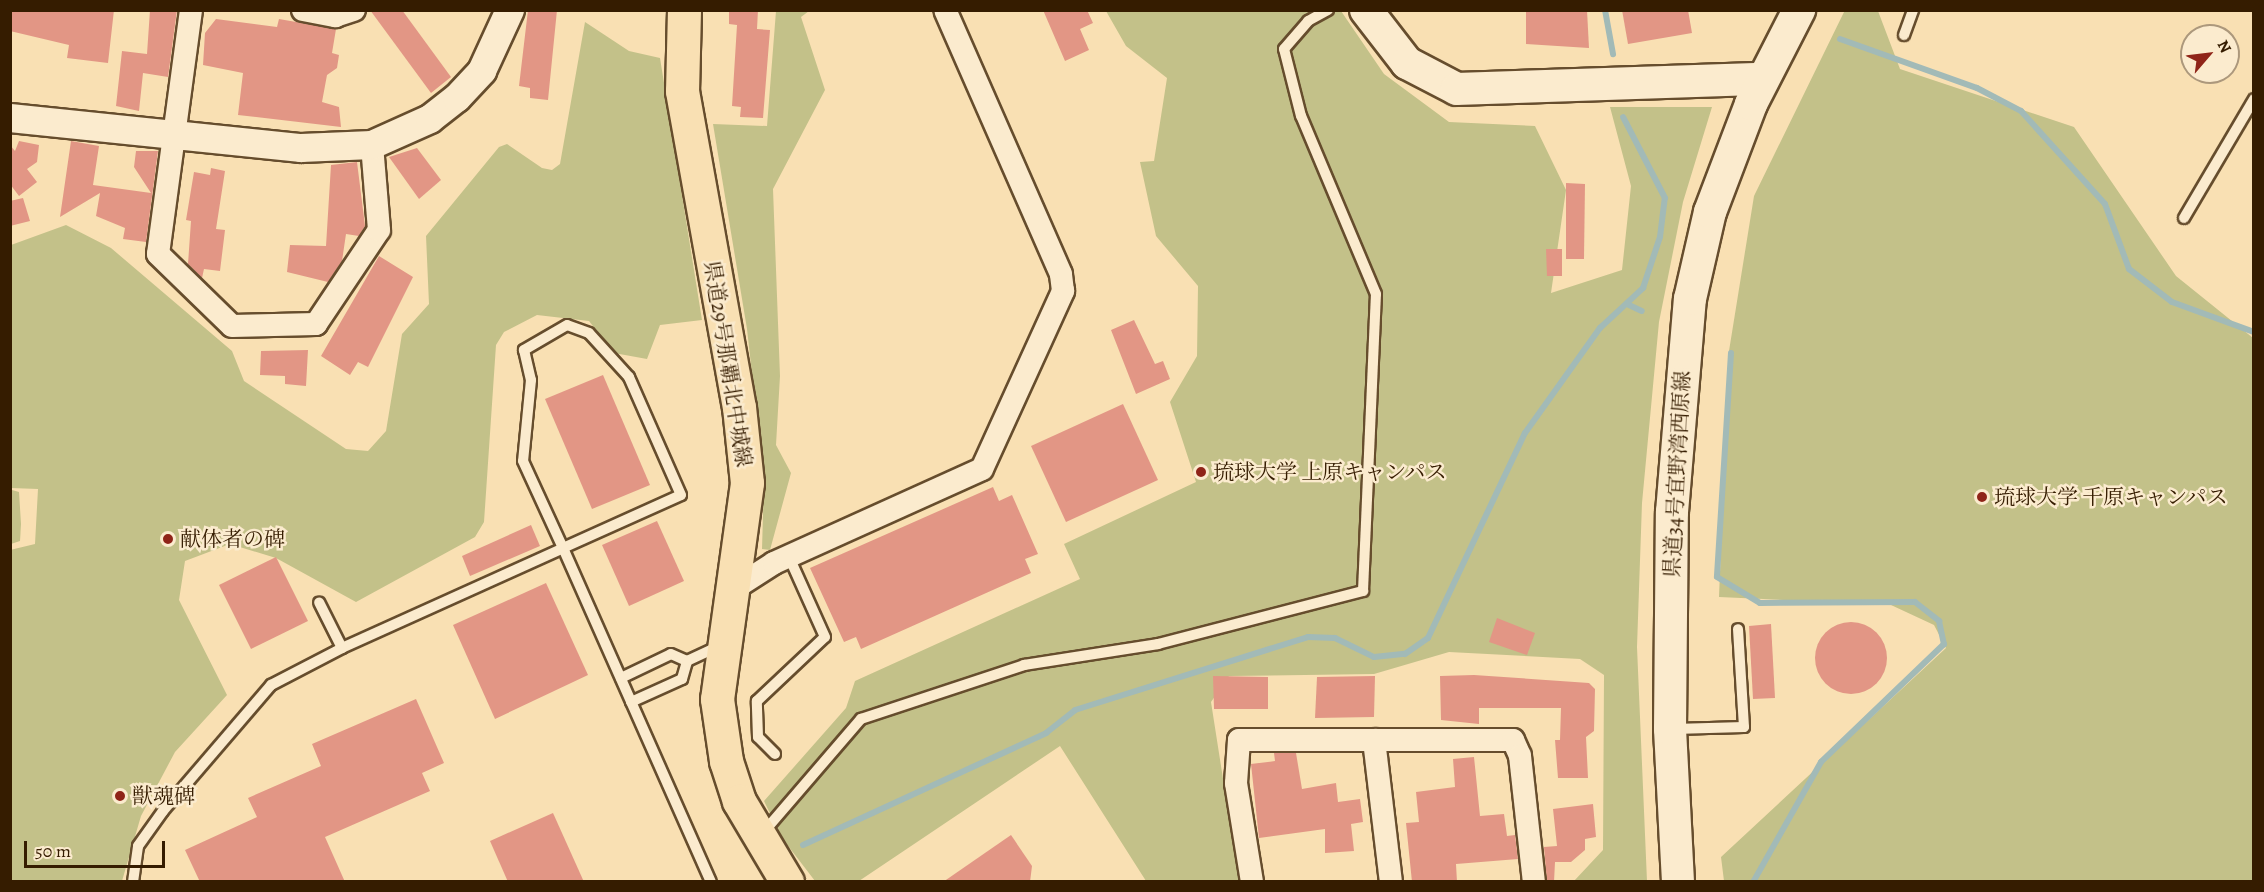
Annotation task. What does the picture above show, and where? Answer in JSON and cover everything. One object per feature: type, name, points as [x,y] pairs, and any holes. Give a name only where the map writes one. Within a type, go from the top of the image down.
[{"type":"main road","name":"県道29号那覇北中城線","points":[[684,10],[682,91],[739,407],[747,483],[732,590],[721,646],[717,699],[726,761],[758,838],[786,882]]},
{"type":"main road","name":"県道34号宜野湾西原線","points":[[1678,882],[1670,729],[1672,512],[1688,309],[1710,212],[1762,79],[1799,10]]},
{"type":"main road","points":[[1374,14],[1407,63],[1457,89],[1762,79]]},
{"type":"street","points":[[191,10],[158,254],[232,326],[316,324],[379,230],[372,145]]},
{"type":"street","points":[[303,10],[335,16],[354,10]]},
{"type":"street","points":[[10,118],[301,148],[372,145],[430,119],[457,98],[482,71],[510,10]]},
{"type":"street","points":[[732,590],[789,557],[982,469],[1062,291],[1061,274],[945,10]]},
{"type":"street","points":[[1252,882],[1236,783],[1239,740],[1513,740],[1520,756],[1534,882]]},
{"type":"street","points":[[1374,740],[1391,882]]},
{"type":"lane","points":[[758,838],[861,719],[1024,664],[1158,644],[1363,591],[1376,294],[1301,116],[1284,49],[1308,21],[1328,10]]},
{"type":"lane","points":[[1904,35],[1913,10]]},
{"type":"lane","points":[[2184,218],[2253,99]]},
{"type":"lane","points":[[133,882],[138,846],[271,684],[342,648],[563,548],[681,495],[629,377],[589,333],[567,325],[532,341],[523,360],[531,380],[523,461],[563,548],[711,882]]},
{"type":"lane","points":[[775,754],[758,736],[757,701],[825,637],[789,557]]},
{"type":"lane","points":[[319,602],[342,648]]},
{"type":"lane","points":[[1670,729],[1744,728],[1738,629]]},
{"type":"lane","points":[[621,678],[671,654],[687,661],[721,646]]},
{"type":"lane","points":[[631,702],[682,680],[687,661]]},
{"type":"shaded area","name":"琉球大学 千原キャンパス","points":[[1845,10],[1878,11],[1900,69],[2074,127],[2176,276],[2253,338],[2253,881],[1724,881],[1721,857],[1946,648],[1934,625],[1891,605],[1719,597],[1729,351],[1754,196]]},
{"type":"shaded area","points":[[776,11],[809,11],[801,17],[825,90],[773,189],[780,376],[776,445],[791,473],[770,550],[762,549],[764,481],[747,329],[713,124],[767,126]]},
{"type":"shaded area","points":[[1106,11],[1341,11],[1384,74],[1449,122],[1535,126],[1566,190],[1551,293],[1622,270],[1631,186],[1610,107],[1712,107],[1683,202],[1659,322],[1642,503],[1637,647],[1647,881],[1574,881],[1603,850],[1604,675],[1580,659],[1449,652],[1374,674],[1229,676],[1211,702],[1239,881],[1146,881],[1060,746],[859,881],[815,881],[782,838],[764,801],[846,708],[855,681],[1080,579],[1064,544],[1196,482],[1170,402],[1197,356],[1198,286],[1156,236],[1140,162],[1154,161],[1167,78],[1126,46]]},
{"type":"shaded area","points":[[585,22],[629,51],[660,58],[702,320],[660,325],[647,359],[614,353],[589,321],[537,315],[504,332],[496,345],[484,522],[475,537],[356,602],[276,558],[230,544],[185,561],[179,600],[227,695],[175,752],[141,816],[122,881],[11,881],[10,550],[35,544],[38,489],[11,488],[11,245],[66,225],[111,248],[232,351],[244,381],[346,449],[368,451],[386,431],[402,334],[429,304],[426,236],[499,147],[507,144],[542,168],[552,170],[560,164]]},
{"type":"shaded area","points":[[12,490],[19,492],[21,524],[20,541],[11,544]]},
{"type":"building","points":[[10,10],[114,10],[108,63],[67,58],[69,45],[10,31]]},
{"type":"building","points":[[150,10],[177,10],[168,77],[143,73],[139,111],[116,106],[122,51],[147,54]]},
{"type":"building","points":[[370,10],[402,10],[451,77],[431,93]]},
{"type":"building","points":[[528,10],[557,10],[548,100],[530,98],[530,88],[519,86]]},
{"type":"building","points":[[729,10],[758,10],[757,29],[770,30],[763,118],[740,117],[741,107],[732,106],[737,25],[729,24]]},
{"type":"building","points":[[1043,10],[1087,10],[1093,23],[1080,29],[1089,50],[1065,61]]},
{"type":"building","points":[[1526,10],[1587,10],[1589,48],[1526,44]]},
{"type":"building","points":[[1622,10],[1688,10],[1692,33],[1628,44]]},
{"type":"building","points":[[216,19],[277,27],[279,19],[336,29],[332,53],[339,55],[337,68],[327,75],[322,102],[339,107],[341,127],[238,115],[243,73],[203,65],[205,33]]},
{"type":"building","points":[[19,141],[39,145],[37,162],[27,169],[37,182],[19,196],[10,184],[10,145],[15,151]]},
{"type":"building","points":[[71,141],[99,146],[93,185],[151,193],[134,167],[136,151],[158,151],[146,242],[123,239],[125,228],[96,216],[100,193],[60,217]]},
{"type":"building","points":[[417,148],[441,180],[419,199],[389,157]]},
{"type":"building","points":[[357,162],[365,226],[359,236],[346,234],[342,261],[328,282],[287,272],[290,245],[326,246],[331,165]]},
{"type":"building","points":[[211,168],[225,171],[216,229],[225,230],[220,271],[204,269],[202,278],[188,264],[191,221],[186,220],[194,172],[210,175]]},
{"type":"building","points":[[1566,183],[1585,184],[1584,259],[1566,259]]},
{"type":"building","points":[[23,198],[30,221],[10,226],[10,201]]},
{"type":"building","points":[[1546,249],[1562,249],[1562,276],[1547,276]]},
{"type":"building","points":[[379,256],[413,277],[368,367],[358,362],[350,375],[321,356]]},
{"type":"building","points":[[1134,320],[1155,364],[1163,361],[1170,379],[1136,394],[1111,330]]},
{"type":"building","points":[[308,350],[306,386],[285,384],[285,376],[260,375],[261,351]]},
{"type":"building","points":[[603,375],[650,485],[592,509],[545,399]]},
{"type":"building","points":[[1123,404],[1158,480],[1066,522],[1031,446]]},
{"type":"building","points":[[993,487],[999,501],[1012,495],[1038,554],[1025,559],[1031,573],[861,649],[856,637],[844,642],[810,568]]},
{"type":"building","points":[[657,521],[684,581],[629,606],[602,545]]},
{"type":"building","points":[[531,525],[540,546],[470,576],[462,556]]},
{"type":"building","points":[[276,557],[308,621],[251,649],[219,585]]},
{"type":"building","points":[[546,583],[588,675],[495,719],[453,625]]},
{"type":"building","points":[[1497,618],[1535,633],[1527,655],[1489,642]]},
{"type":"building","points":[[1851,622],[1871,628],[1881,638],[1887,658],[1881,678],[1871,688],[1851,694],[1831,688],[1821,678],[1815,658],[1821,638],[1831,628]]},
{"type":"building","points":[[1771,624],[1775,698],[1753,699],[1749,626]]},
{"type":"building","points":[[1474,675],[1589,683],[1595,689],[1594,731],[1586,737],[1588,778],[1558,778],[1555,740],[1560,740],[1561,708],[1479,708],[1479,724],[1441,720],[1440,676]]},
{"type":"building","points":[[1213,676],[1268,677],[1268,709],[1214,709]]},
{"type":"building","points":[[1375,676],[1374,717],[1315,718],[1317,677]]},
{"type":"building","points":[[416,699],[444,763],[422,773],[430,791],[325,837],[345,882],[200,882],[185,850],[257,817],[248,798],[321,766],[312,744]]},
{"type":"building","points":[[1274,753],[1296,753],[1302,789],[1336,783],[1338,802],[1360,799],[1363,822],[1351,824],[1354,851],[1325,853],[1325,829],[1259,838],[1251,764],[1275,761]]},
{"type":"building","points":[[1474,757],[1480,816],[1504,814],[1507,836],[1515,835],[1518,859],[1456,864],[1457,882],[1412,882],[1406,823],[1419,822],[1416,792],[1455,787],[1453,759]]},
{"type":"building","points":[[1593,804],[1596,837],[1585,839],[1585,850],[1571,862],[1555,862],[1554,882],[1547,882],[1544,847],[1557,846],[1553,809]]},
{"type":"building","points":[[553,813],[584,882],[508,882],[490,841]]},
{"type":"building","points":[[1011,835],[1032,866],[1030,882],[943,882]]},
{"type":"waterway","points":[[1605,10],[1613,54]]},
{"type":"waterway","points":[[1840,39],[1977,88],[2021,111],[2105,204],[2129,269],[2172,302],[2254,332]]},
{"type":"waterway","points":[[803,845],[1046,733],[1075,710],[1308,637],[1335,638],[1374,657],[1405,654],[1428,638],[1525,433],[1600,328],[1643,288],[1660,237],[1665,198],[1623,117]]},
{"type":"waterway","points":[[1629,305],[1642,311]]},
{"type":"waterway","points":[[1731,353],[1717,577],[1760,603],[1915,602],[1939,621],[1944,644],[1821,762],[1753,882]]},
{"type":"place","name":"琉球大学 上原キャンパス","points":[[1201,472]]},
{"type":"place","name":"琉球大学 千原キャンパス","points":[[1982,497]]},
{"type":"place","name":"献体者の碑","points":[[168,539]]},
{"type":"place","name":"獣魂碑","points":[[120,796]]}]
